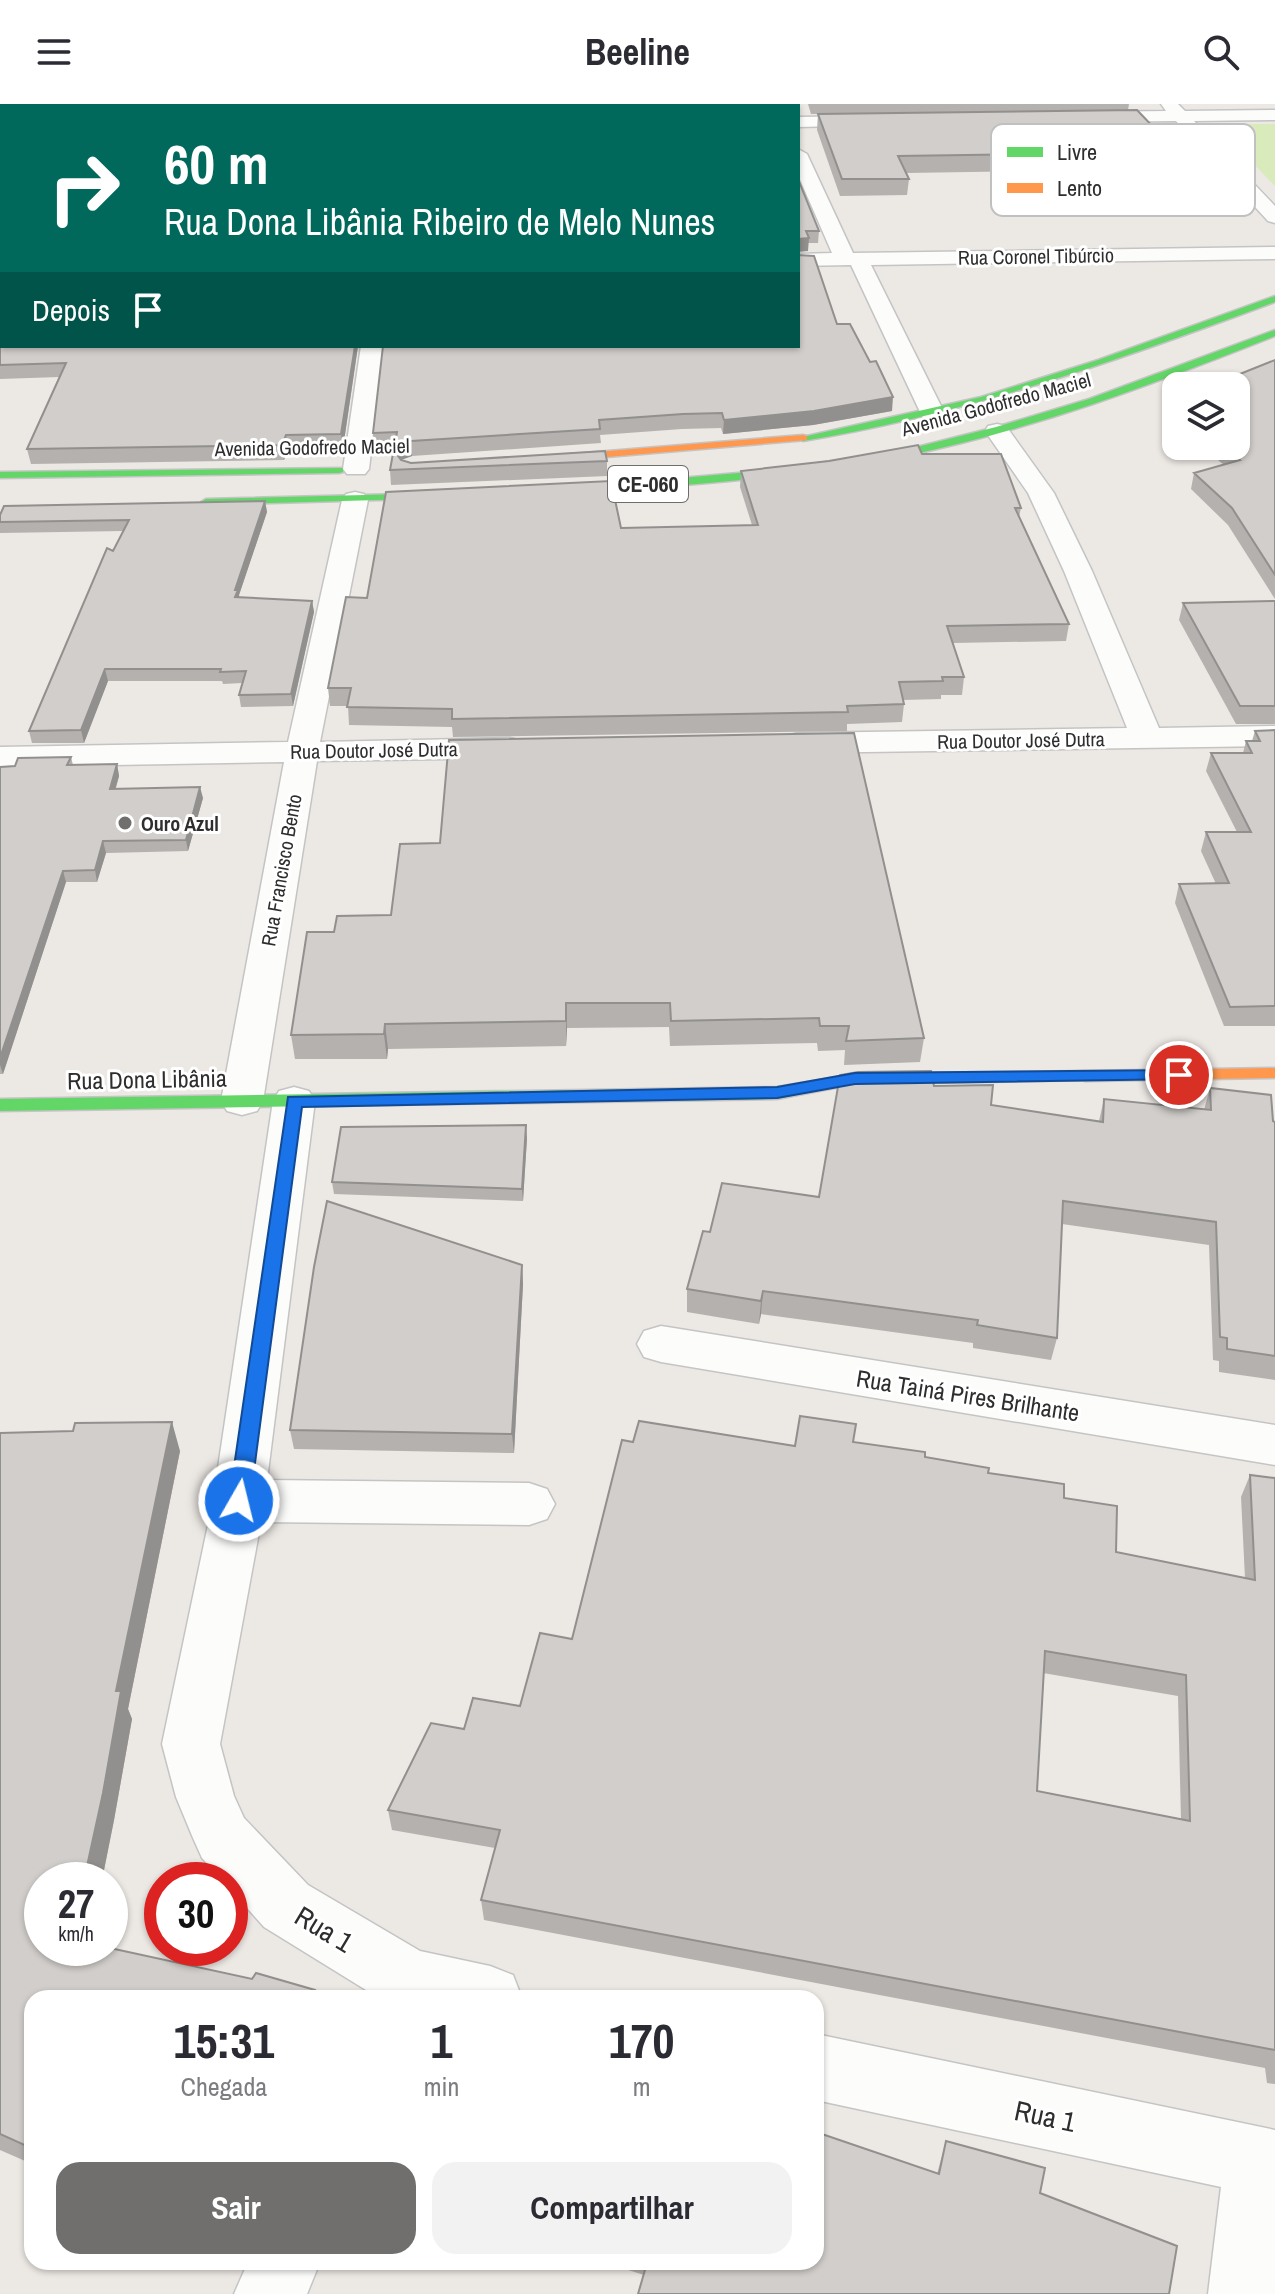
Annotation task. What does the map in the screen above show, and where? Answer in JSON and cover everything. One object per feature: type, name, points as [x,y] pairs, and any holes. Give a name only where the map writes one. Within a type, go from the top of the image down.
[{"type":"main road","name":"Avenida Godofredo Maciel","points":[[524,461],[724,446],[813,435],[933,414],[1023,389],[1275,299]]},
{"type":"main road","name":"Avenida Godofredo Maciel","points":[[540,492],[807,470],[904,453],[997,431],[1144,385],[1275,333]]},
{"type":"main road","name":"Avenida Godofredo Maciel","points":[[0,475],[361,479],[463,495]]},
{"type":"main road","name":"Avenida Godofredo Maciel","points":[[187,503],[361,479]]},
{"type":"main road","name":"Rua Dona Libânia","points":[[0,1105],[777,1093],[855,1079],[1275,1073]]},
{"type":"street","points":[[1058,118],[1175,110],[1275,115]]},
{"type":"street","points":[[800,122],[890,120]]},
{"type":"street","points":[[800,158],[933,414]]},
{"type":"street","points":[[1255,196],[1275,217]]},
{"type":"street","name":"Rua Coronel Tibúrcio","points":[[800,260],[1275,253]]},
{"type":"street","name":"Rua Francisco Bento","points":[[242,1101],[302,751],[361,479],[372,348]]},
{"type":"street","points":[[997,431],[1041,493],[1078,571],[1147,738]]},
{"type":"street","name":"Rua Doutor José Dutra","points":[[764,744],[1275,736]]},
{"type":"street","name":"Rua Doutor José Dutra","points":[[0,757],[541,747]]},
{"type":"street","points":[[294,1101],[239,1501],[529,1504]]},
{"type":"street","name":"Rua Tainá Pires Brilhante","points":[[661,1344],[1275,1445]]},
{"type":"street","name":"Rua 1","points":[[239,1501],[191,1744],[205,1797],[223,1838],[286,1906],[406,1990]]},
{"type":"street","name":"Rua 1","points":[[824,2069],[1267,2162]]},
{"type":"street","points":[[1244,2294],[1267,2162]]},
{"type":"street","points":[[270,2294],[281,2270]]},
{"type":"green space","points":[[1255,124],[1275,124],[1275,186],[1255,165]]},
{"type":"building","points":[[1137,110],[1150,124],[991,124],[991,155],[898,156],[909,179],[842,179],[818,114]]},
{"type":"building","points":[[800,184],[819,231],[806,231],[809,238],[800,239]]},
{"type":"building","points":[[800,255],[814,256],[837,324],[850,324],[870,362],[876,361],[893,397],[814,411],[724,420],[722,413],[599,420],[600,429],[411,441],[399,445],[395,452],[401,460],[411,463],[605,451],[607,461],[390,470],[397,432],[373,433],[383,348],[800,348]]},
{"type":"building","points":[[0,348],[355,348],[341,434],[286,435],[282,445],[27,449],[66,363],[0,365]]},
{"type":"building","points":[[1275,360],[1275,575],[1232,508],[1194,473],[1250,460],[1250,372],[1245,372]]},
{"type":"building","points":[[918,445],[922,454],[1001,454],[1021,508],[1015,508],[1069,624],[947,626],[964,677],[899,682],[904,704],[847,706],[848,712],[452,719],[452,709],[347,707],[351,688],[328,688],[346,597],[367,598],[386,492],[611,481],[621,528],[758,525],[741,471],[829,461]]},
{"type":"building","points":[[265,501],[235,597],[312,601],[291,694],[239,695],[246,671],[105,669],[81,730],[29,731],[107,548],[113,551],[129,520],[0,522],[4,506]]},
{"type":"building","points":[[1275,601],[1275,706],[1240,706],[1183,603]]},
{"type":"building","points":[[1275,730],[1275,1006],[1230,1007],[1179,884],[1229,883],[1206,832],[1251,832],[1211,753],[1252,753],[1246,741],[1260,741],[1255,731]]},
{"type":"building","points":[[854,733],[924,1038],[846,1041],[849,1026],[820,1026],[819,1018],[671,1021],[670,1003],[566,1003],[566,1021],[385,1024],[384,1034],[291,1035],[307,932],[334,932],[337,916],[391,915],[400,844],[440,843],[449,740]]},
{"type":"building","points":[[71,757],[67,765],[117,764],[110,789],[200,787],[186,840],[103,841],[95,870],[63,871],[0,1058],[0,767],[15,766],[18,758]]},
{"type":"building","points":[[931,1071],[934,1086],[993,1085],[991,1105],[1103,1122],[1104,1099],[1211,1110],[1210,1088],[1271,1095],[1275,1122],[1275,1356],[1227,1349],[1227,1338],[1220,1337],[1216,1222],[1063,1201],[1057,1338],[977,1325],[978,1320],[763,1291],[761,1301],[687,1289],[703,1231],[710,1232],[722,1183],[819,1197],[840,1075]]},
{"type":"building","points":[[526,1125],[522,1189],[332,1182],[341,1127]]},
{"type":"building","points":[[327,1201],[522,1265],[512,1434],[290,1430]]},
{"type":"building","points":[[800,1416],[856,1424],[853,1442],[925,1452],[925,1457],[989,1468],[988,1473],[1064,1484],[1064,1498],[1117,1506],[1116,1552],[1255,1580],[1250,1475],[1275,1478],[1275,2050],[481,1900],[500,1830],[388,1810],[431,1723],[464,1729],[473,1698],[520,1706],[540,1633],[572,1639],[622,1440],[633,1442],[639,1421],[795,1446]],"holes":[[[1045,1651],[1186,1675],[1190,1821],[1037,1791]]]},
{"type":"building","points":[[172,1422],[116,1691],[121,1691],[88,1862],[24,1862],[24,1966],[128,1966],[128,1952],[144,1955],[144,1966],[192,1966],[252,1979],[256,1973],[315,1990],[24,1990],[24,2145],[0,2134],[0,1433],[73,1431],[75,1423]]},
{"type":"building","points":[[824,2135],[939,2174],[946,2141],[1045,2168],[1040,2193],[1177,2246],[1169,2294],[638,2294],[645,2270],[824,2270]]},
{"type":"traffic: fast","points":[[803,438],[925,415],[1043,382],[1275,299]]},
{"type":"traffic: fast","points":[[554,492],[774,473],[905,453],[1046,416],[1275,333]]},
{"type":"traffic: fast","points":[[0,475],[339,470]]},
{"type":"traffic: fast","points":[[206,502],[445,496]]},
{"type":"traffic: fast","points":[[0,1105],[777,1093],[855,1079],[1085,1076]]},
{"type":"traffic: slow","points":[[547,459],[803,438]]},
{"type":"traffic: slow","points":[[1085,1076],[1275,1073]]},
{"type":"place","name":"Ouro Azul","points":[[125,823]]},
{"type":"route","points":[[239,1501],[294,1101],[777,1093],[855,1079],[1179,1075]]}]
